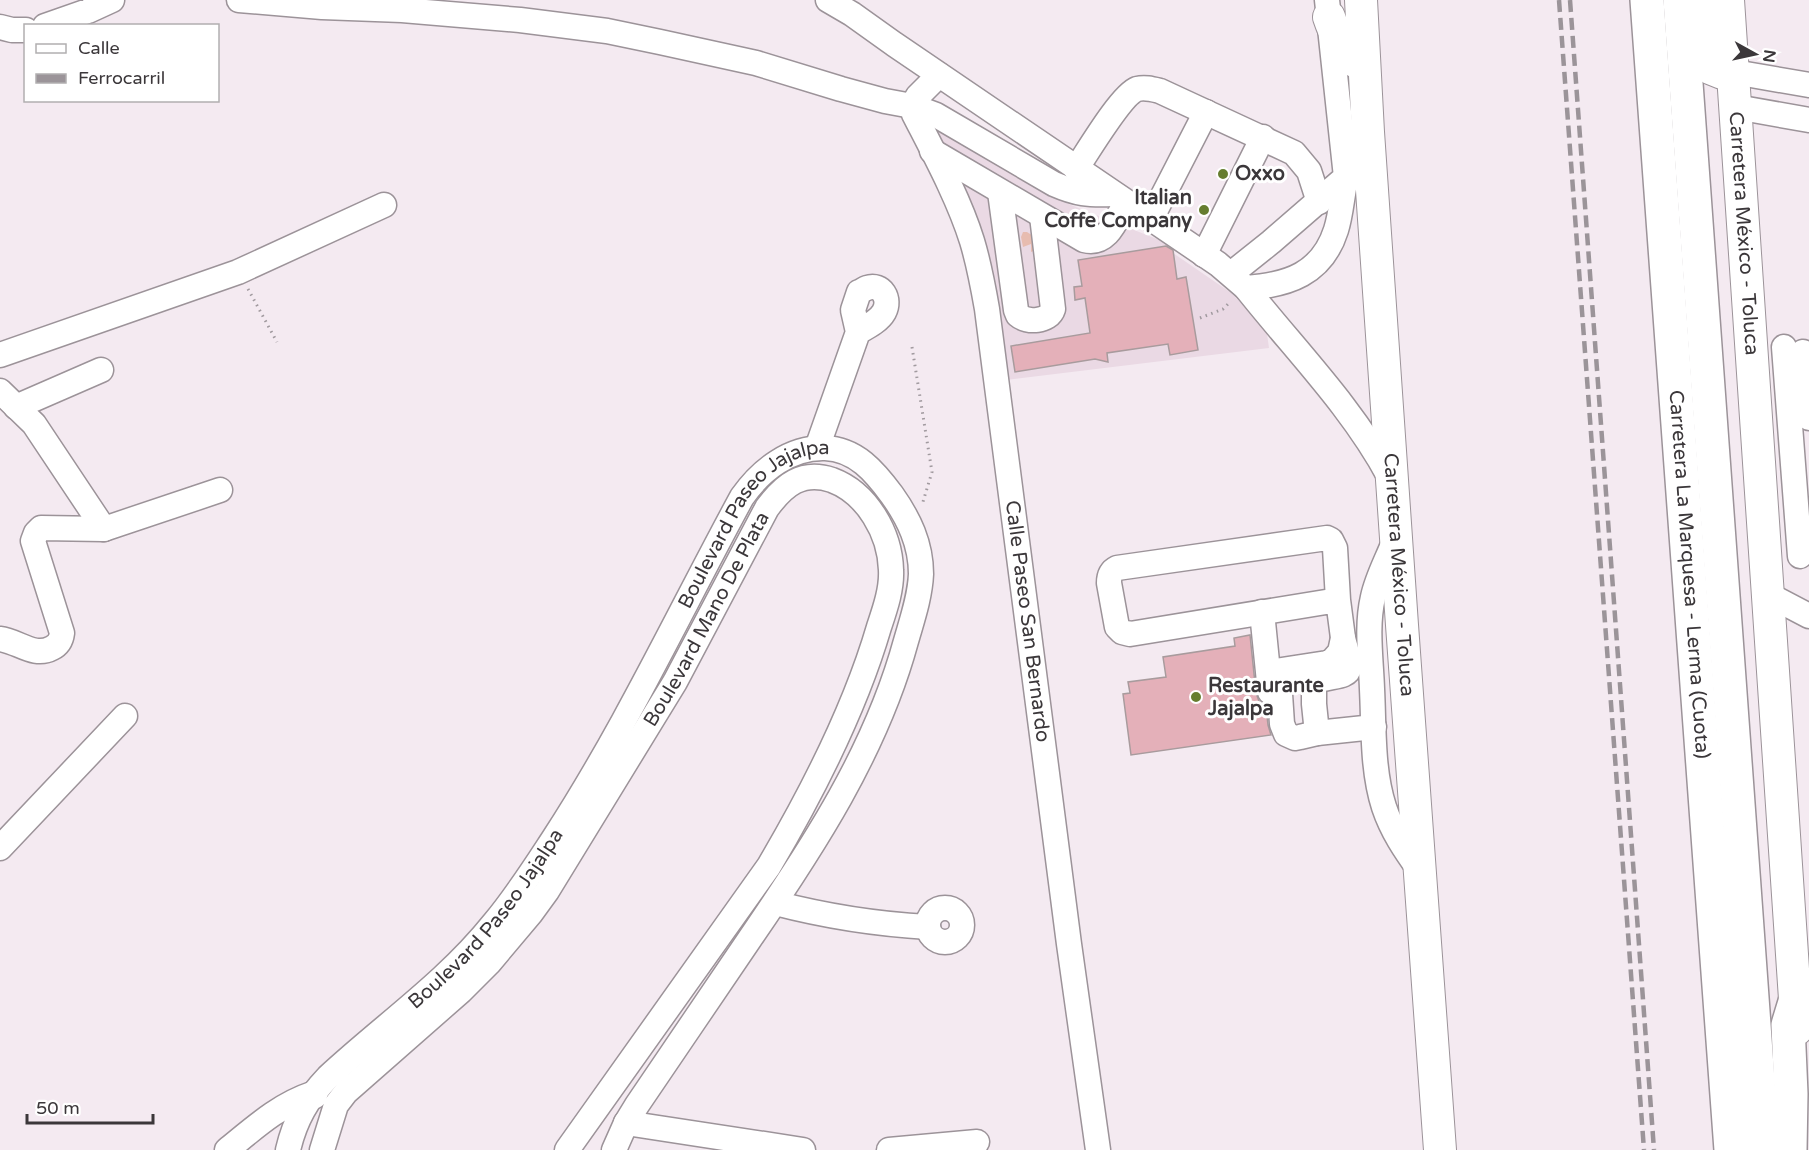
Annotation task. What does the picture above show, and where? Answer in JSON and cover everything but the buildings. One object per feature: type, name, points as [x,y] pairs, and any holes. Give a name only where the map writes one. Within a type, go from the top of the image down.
[{"type":"highway","name":"Carretera La Marquesa - Lerma (Cuota)","points":[[1647,0],[1731,1150]]},
{"type":"highway","name":"Carretera La Marquesa - Lerma (Cuota)","points":[[1680,0],[1763,1150]]},
{"type":"highway","points":[[1790,1150],[1791,1094],[1788,1025],[1795,1002]]},
{"type":"main road","name":"Carretera México - Toluca","points":[[1361,0],[1360,71],[1368,132],[1437,1144]]},
{"type":"main road","points":[[1698,0],[1706,59],[1712,69],[1722,73],[1734,72]]},
{"type":"main road","name":"Carretera México - Toluca","points":[[1728,0],[1767,562],[1804,1150]]},
{"type":"main road","points":[[1332,6],[1360,71]]},
{"type":"street","points":[[51,24],[112,0]]},
{"type":"street","points":[[239,0],[520,20],[607,31],[756,63],[863,95],[912,106],[936,115],[1054,184],[1073,192],[1120,198]]},
{"type":"street","points":[[828,0],[856,7],[939,75],[1204,255],[1238,281],[1314,370],[1357,425],[1374,449],[1393,484]]},
{"type":"street","points":[[1332,6],[1346,177]]},
{"type":"street","points":[[0,27],[24,30]]},
{"type":"street","points":[[1734,72],[1809,85]]},
{"type":"street","points":[[912,106],[918,96],[939,75]]},
{"type":"street","points":[[1076,169],[1124,99],[1137,89],[1148,88],[1160,91],[1294,153],[1309,171],[1319,202]]},
{"type":"street","name":"Calle Paseo San Bernardo","points":[[912,106],[971,239],[981,273],[1098,1150]]},
{"type":"street","points":[[1736,107],[1809,120]]},
{"type":"street","points":[[1151,219],[1206,112]]},
{"type":"street","points":[[1238,281],[1268,287],[1287,282],[1316,265],[1331,244],[1346,177],[1355,153],[1368,132]]},
{"type":"street","points":[[1204,255],[1263,138]]},
{"type":"street","points":[[932,151],[1084,240],[1092,242],[1104,238],[1120,198]]},
{"type":"street","points":[[1238,281],[1346,177]]},
{"type":"street","points":[[1000,192],[1016,310],[1018,315],[1026,320],[1047,318],[1052,314],[1053,309],[1042,216]]},
{"type":"street","points":[[0,354],[238,272],[384,205]]},
{"type":"street","points":[[818,448],[858,332]]},
{"type":"street","points":[[1751,339],[1799,351]]},
{"type":"street","points":[[1799,351],[1809,418]]},
{"type":"street","points":[[1767,562],[1804,556],[1799,351]]},
{"type":"street","points":[[101,370],[8,399],[34,424],[104,529]]},
{"type":"street","name":"Boulevard Paseo Jajalpa","points":[[288,1150],[299,1116],[312,1094],[366,1042],[475,946],[496,922],[521,887],[571,812],[598,766],[719,539],[742,497],[754,481],[784,458],[802,451],[835,448],[853,455],[867,465],[881,480],[906,515],[914,532],[921,576],[916,606],[900,664],[867,744],[808,853],[626,1124],[614,1150]]},
{"type":"street","name":"Boulevard Mano De Plata","points":[[322,1150],[336,1105],[353,1086],[461,991],[489,963],[548,891],[675,682],[766,508],[780,490],[794,481],[809,477],[825,478],[841,484],[872,512],[881,527],[889,548],[891,571],[889,593],[871,655],[844,721],[809,794],[768,866],[567,1150]]},
{"type":"street","points":[[0,639],[39,652],[48,651],[61,640],[62,633],[33,541],[41,528],[104,529],[220,490]]},
{"type":"street","points":[[1396,537],[1375,589],[1370,617],[1374,727],[1378,782],[1384,806],[1402,847],[1420,871]]},
{"type":"street","points":[[1317,733],[1314,683],[1322,678],[1344,676],[1349,667],[1338,600],[1335,548],[1331,540],[1327,538],[1117,568],[1109,576],[1108,583],[1117,627],[1122,632],[1130,634],[1338,600]]},
{"type":"street","points":[[1769,595],[1809,616]]},
{"type":"street","points":[[1262,612],[1270,692],[1280,694],[1283,730],[1286,734],[1295,738],[1317,733],[1374,727]]},
{"type":"street","points":[[1269,672],[1328,663],[1340,652],[1343,638]]},
{"type":"street","points":[[871,655],[900,664]]},
{"type":"street","points":[[652,668],[675,682]]},
{"type":"street","points":[[1281,710],[1294,698],[1300,696],[1305,697],[1314,705]]},
{"type":"street","points":[[0,848],[125,716]]},
{"type":"street","points":[[775,903],[842,918],[881,924],[928,927]]},
{"type":"street","points":[[226,1150],[273,1113],[299,1099],[312,1094],[336,1105]]},
{"type":"street","points":[[626,1124],[802,1150]]},
{"type":"street","points":[[889,1150],[977,1142]]},
{"type":"path","points":[[238,272],[277,342]]},
{"type":"path","points":[[1200,318],[1223,309],[1238,281]]},
{"type":"path","points":[[912,347],[932,472],[914,532]]},
{"type":"shaded area","points":[[921,113],[1000,159],[1066,203],[1172,245],[1173,253],[1240,299],[1266,327],[1269,348],[1006,380]]},
{"type":"shaded area","points":[[1023,232],[1041,241],[1043,247],[1031,252],[1031,244],[1023,247],[1021,237]]},
{"type":"railway","points":[[1559,0],[1644,1150]]},
{"type":"railway","points":[[1570,0],[1654,1150]]},
{"type":"place","name":"Oxxo","points":[[1223,174]]},
{"type":"place","name":"Italian Coffe Company","points":[[1204,210]]},
{"type":"place","name":"Restaurante Jajalpa","points":[[1196,697]]}]
